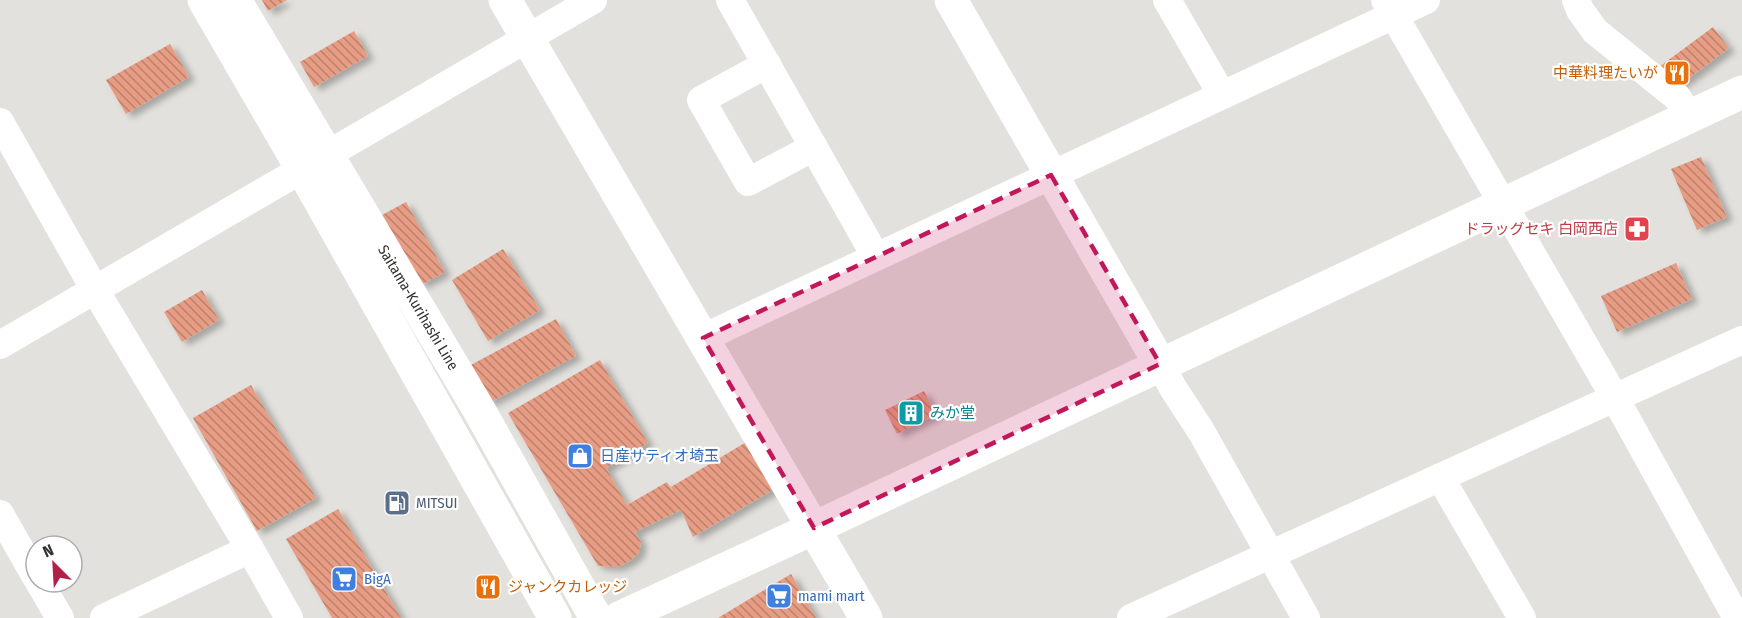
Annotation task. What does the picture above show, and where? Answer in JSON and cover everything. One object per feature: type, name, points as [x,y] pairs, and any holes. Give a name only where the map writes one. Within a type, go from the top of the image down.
[{"type":"street","name":"Saitama-Kurihashi Line","points":[[204,0],[478,408],[596,618]]},
{"type":"street","name":"Saitama-Kurihashi Line","points":[[235,0],[314,162],[555,618]]},
{"type":"street","points":[[505,0],[866,618]]},
{"type":"street","points":[[0,345],[593,0]]},
{"type":"street","points":[[730,0],[876,257]]},
{"type":"street","points":[[951,0],[1173,388],[1201,431],[1306,618]]},
{"type":"street","points":[[1167,0],[1222,95]]},
{"type":"street","points":[[703,338],[1222,95],[1390,7],[1426,0]]},
{"type":"street","points":[[1576,0],[1580,10],[1596,31],[1678,98],[1689,118]]},
{"type":"street","points":[[1390,7],[1615,398],[1737,618]]},
{"type":"street","points":[[767,64],[701,100],[736,162],[748,182],[814,147]]},
{"type":"street","points":[[619,618],[1742,92]]},
{"type":"street","points":[[0,122],[95,290],[289,618]]},
{"type":"street","points":[[1131,618],[1742,340]]},
{"type":"street","points":[[1440,477],[1522,618]]},
{"type":"street","points":[[0,514],[24,556]]},
{"type":"street","points":[[104,618],[250,549]]},
{"type":"street","points":[[46,594],[60,618]]},
{"type":"highlighted area","points":[[1051,175],[1160,364],[814,528],[703,338]]},
{"type":"building","points":[[262,0],[287,0],[268,11]]},
{"type":"building","points":[[1713,27],[1729,48],[1680,85],[1655,70]]},
{"type":"building","points":[[354,31],[368,56],[314,87],[300,62]]},
{"type":"building","points":[[170,44],[189,77],[126,114],[106,80]]},
{"type":"building","points":[[1701,157],[1727,217],[1697,230],[1671,169]]},
{"type":"building","points":[[406,202],[445,272],[421,285],[382,215]]},
{"type":"building","points":[[503,249],[540,310],[488,341],[452,280]]},
{"type":"building","points":[[1676,263],[1692,299],[1617,332],[1601,296]]},
{"type":"building","points":[[202,290],[219,320],[182,342],[164,312]]},
{"type":"building","points":[[556,319],[576,356],[489,403],[469,366]]},
{"type":"building","name":"日産サティオ埼玉","points":[[600,360],[648,443],[606,468],[627,505],[667,482],[673,492],[671,487],[748,441],[776,488],[693,537],[681,510],[635,532],[641,542],[640,548],[638,554],[630,561],[618,567],[598,566],[508,413]]},
{"type":"building","points":[[251,385],[316,498],[257,531],[193,418]]},
{"type":"building","name":"みか堂","points":[[924,391],[936,415],[897,434],[885,410]]},
{"type":"building","name":"BigA","points":[[338,509],[401,618],[332,618],[286,539]]},
{"type":"building","name":"mami mart","points":[[791,574],[816,618],[718,618]]},
{"type":"place","name":"中華料理たいが","points":[[1677,73]]},
{"type":"place","name":"ドラッグセキ 白岡西店","points":[[1637,229]]},
{"type":"place","name":"みか堂","points":[[911,413]]},
{"type":"place","name":"日産サティオ埼玉","points":[[580,456]]},
{"type":"place","name":"MITSUI","points":[[397,503]]},
{"type":"place","name":"BigA","points":[[344,579]]},
{"type":"place","name":"ジャンクカレッジ","points":[[488,587]]},
{"type":"place","name":"mami mart","points":[[779,596]]}]
